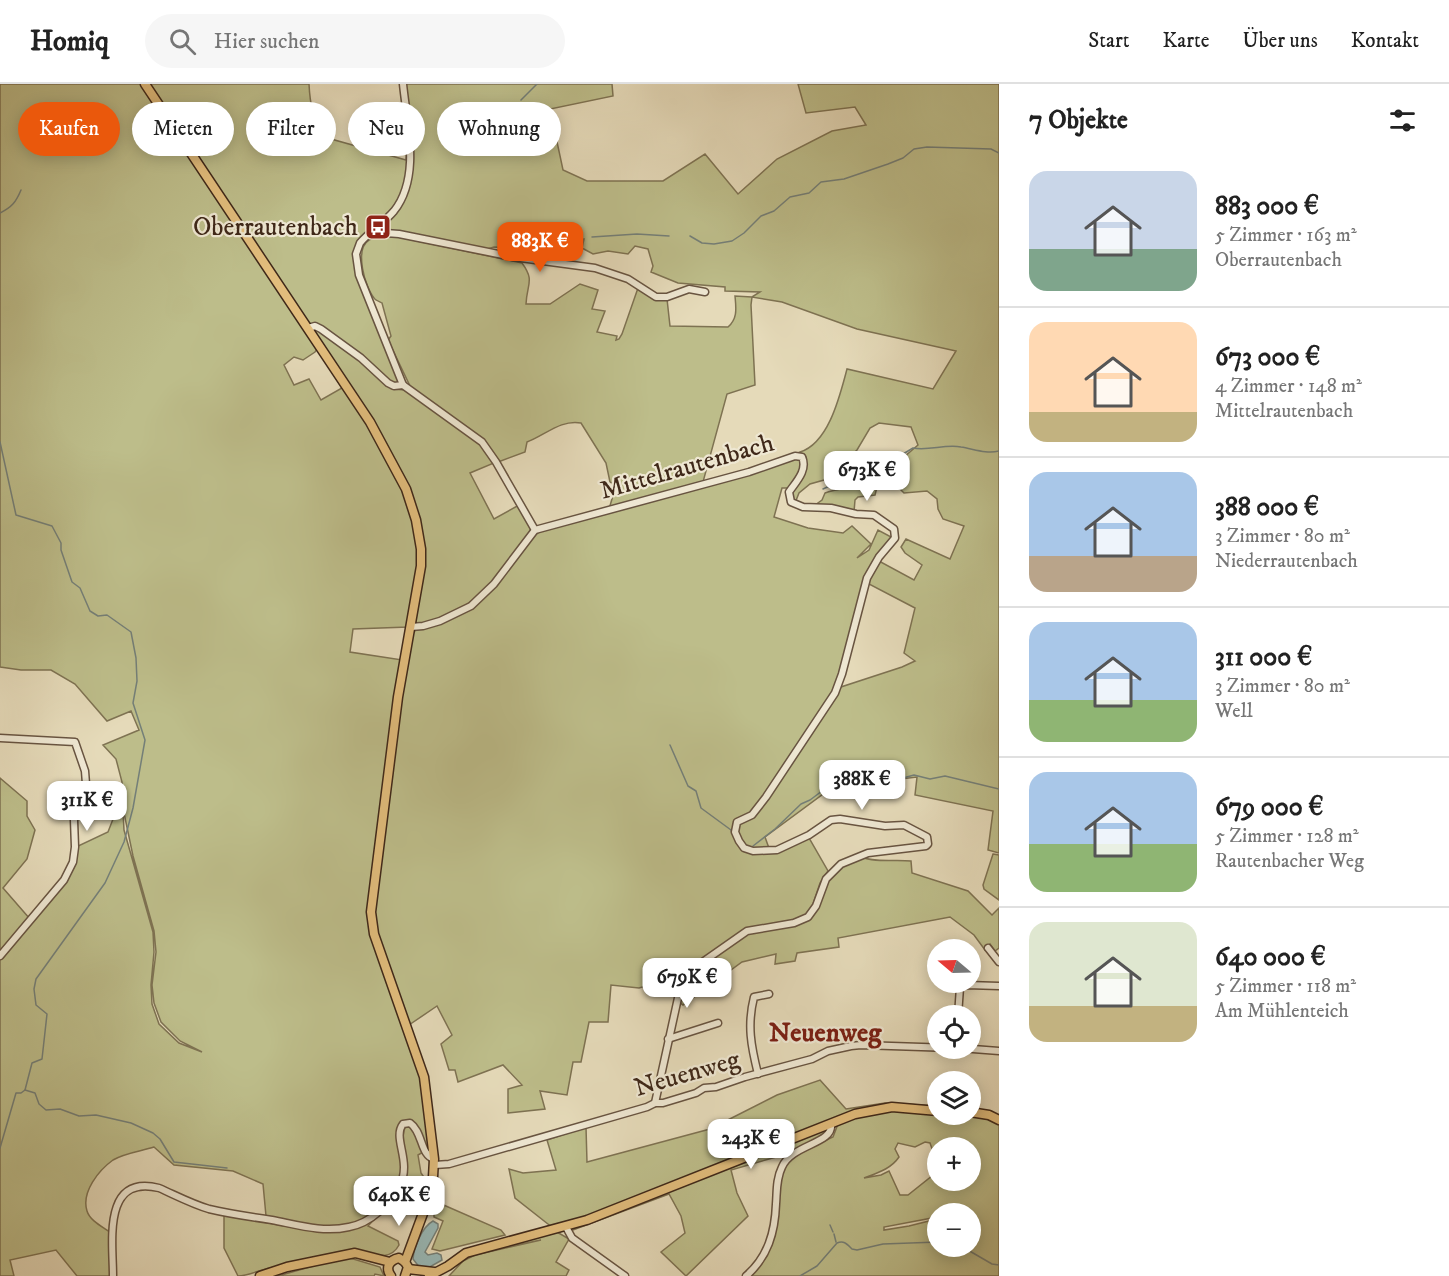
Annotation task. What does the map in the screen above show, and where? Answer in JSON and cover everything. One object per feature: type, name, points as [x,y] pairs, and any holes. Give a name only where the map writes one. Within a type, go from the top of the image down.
[{"type":"main road","points":[[145,84],[370,422],[406,489],[416,520],[421,573],[398,697],[371,917],[374,934],[424,1077],[434,1162],[424,1213],[405,1269]]},
{"type":"main road","points":[[260,1276],[287,1267],[348,1255],[390,1272],[405,1269],[433,1274],[472,1251],[566,1227],[855,1114],[897,1107],[927,1110]]},
{"type":"main road","points":[[981,1114],[999,1120]]},
{"type":"street","points":[[403,84],[410,134],[408,187],[395,210],[360,243],[356,260],[359,275],[404,385],[482,442],[535,530],[494,584],[471,606],[440,621],[411,627]]},
{"type":"street","points":[[372,232],[399,234],[513,257],[595,268],[628,279],[656,297],[667,297],[678,291],[693,289],[705,291]]},
{"type":"street","points":[[308,328],[315,326],[321,329],[352,351],[388,383],[394,386],[404,385]]},
{"type":"street","name":"Mittelrautenbach","points":[[535,530],[798,456],[803,458],[804,467],[789,492],[791,502],[803,507],[831,508],[856,514],[874,515],[894,529],[895,538],[879,557],[867,578],[837,689],[766,797],[752,815],[737,822],[735,828],[744,848],[753,852],[777,850],[809,835],[831,820],[885,826],[904,825],[923,834],[928,838],[928,844],[877,851],[841,864],[826,879],[808,917],[747,931],[697,966],[682,987],[668,1039]]},
{"type":"street","points":[[0,738],[75,742],[85,771],[86,784],[75,820],[73,862],[64,880],[0,956]]},
{"type":"street","points":[[988,948],[999,962]]},
{"type":"street","points":[[959,1005],[960,987],[967,985],[999,986]]},
{"type":"street","points":[[758,1074],[750,1035],[753,1003],[754,997],[769,994]]},
{"type":"street","points":[[654,1103],[668,1039],[717,1023]]},
{"type":"street","name":"Neuenweg","points":[[434,1162],[449,1164],[647,1107],[654,1103],[663,1103],[696,1093],[704,1088],[716,1087],[819,1057],[828,1051],[858,1045],[927,1047]]},
{"type":"street","points":[[981,1050],[999,1052]]},
{"type":"street","points":[[113,1276],[113,1215],[117,1203],[124,1194],[139,1187],[159,1188],[210,1209],[308,1228],[332,1229],[351,1227],[371,1217],[384,1208],[393,1197],[405,1170],[399,1133],[403,1124],[410,1123],[415,1127],[426,1152],[434,1162]]},
{"type":"street","points":[[746,1276],[765,1253],[771,1239],[776,1217],[778,1181],[784,1163],[795,1152],[827,1136],[831,1130],[831,1124]]},
{"type":"street","points":[[566,1227],[572,1238],[625,1276]]},
{"type":"green space","points":[[0,84],[309,84],[311,102],[246,102],[246,156],[336,156],[336,140],[348,144],[348,156],[392,156],[406,160],[406,156],[425,156],[425,102],[404,102],[401,84],[612,84],[613,96],[561,107],[561,102],[437,102],[437,156],[560,156],[563,170],[587,181],[663,181],[705,154],[738,194],[777,159],[832,131],[866,125],[855,107],[806,113],[798,84],[999,84],[999,853],[988,850],[993,811],[915,795],[917,777],[840,786],[826,792],[765,837],[770,851],[809,838],[828,871],[820,883],[811,910],[801,919],[755,927],[686,975],[639,988],[611,985],[608,1022],[589,1022],[581,1062],[573,1062],[567,1095],[540,1091],[545,1109],[508,1113],[508,1089],[522,1085],[503,1065],[458,1082],[455,1070],[449,1070],[441,1044],[452,1035],[437,1006],[409,1025],[422,1082],[431,1153],[423,1152],[418,1155],[421,1173],[428,1183],[422,1199],[409,1206],[400,1200],[393,1199],[368,1226],[398,1241],[399,1245],[388,1255],[344,1252],[238,1276],[224,1248],[224,1215],[301,1229],[295,1222],[266,1216],[263,1184],[233,1171],[174,1165],[154,1147],[113,1160],[92,1182],[89,1189],[86,1204],[89,1215],[111,1233],[111,1276],[77,1276],[56,1250],[10,1260],[14,1276],[0,1276],[0,957],[65,881],[76,847],[108,832],[115,814],[123,813],[124,830],[153,932],[154,952],[151,985],[152,1004],[159,1024],[179,1043],[202,1052],[180,1041],[161,1022],[154,1003],[152,985],[156,952],[154,931],[133,856],[124,813],[122,782],[116,759],[103,745],[139,730],[131,711],[107,721],[75,684],[51,670],[0,667]],"holes":[[[405,189],[408,190],[404,200],[380,228],[380,231],[484,250],[494,247],[511,248],[511,242],[561,233],[568,240],[584,239],[582,248],[593,254],[608,251],[628,254],[635,246],[648,249],[653,266],[651,272],[678,283],[725,287],[725,291],[760,292],[752,297],[782,302],[857,329],[956,351],[933,389],[847,369],[837,404],[826,429],[810,447],[800,452],[806,457],[806,467],[791,494],[795,503],[799,493],[810,484],[824,480],[857,450],[870,428],[879,423],[911,427],[918,445],[898,462],[863,484],[825,493],[822,500],[815,505],[854,512],[855,500],[858,497],[875,495],[877,487],[895,484],[904,493],[927,491],[937,499],[938,509],[943,519],[964,526],[950,559],[906,539],[901,547],[905,553],[922,565],[914,580],[879,561],[867,583],[915,608],[904,653],[915,661],[841,687],[817,721],[836,687],[866,577],[893,538],[878,530],[869,550],[857,558],[871,544],[852,526],[843,533],[808,528],[774,517],[782,488],[790,488],[802,466],[799,459],[793,458],[541,531],[533,536],[472,607],[414,631],[402,660],[350,652],[353,629],[408,627],[419,569],[415,524],[407,499],[385,452],[327,364],[342,388],[321,400],[309,379],[294,385],[284,365],[294,357],[303,360],[318,348],[310,325],[362,356],[389,381],[397,384],[400,381],[359,282],[354,263],[354,251],[393,209]]]},
{"type":"green space","points":[[398,237],[522,263],[529,278],[526,304],[550,304],[580,284],[598,290],[592,309],[605,311],[597,332],[617,336],[616,340],[622,334],[638,288],[667,299],[670,326],[728,327],[735,316],[735,296],[752,297],[755,385],[727,394],[703,482],[609,509],[615,489],[614,484],[610,482],[606,463],[581,423],[567,423],[553,429],[527,442],[525,452],[498,462],[490,450],[411,388],[388,340],[391,336],[382,303],[375,299],[367,286],[362,268],[362,251],[372,238]]},
{"type":"green space","points":[[317,329],[360,359],[393,389],[405,390],[481,443],[494,463],[470,473],[494,519],[519,505],[531,527],[530,532],[495,578],[468,604],[452,614],[435,621],[415,624],[423,579],[406,480],[371,418],[314,332]]},
{"type":"green space","points":[[0,778],[27,801],[27,816],[35,830],[27,859],[3,888],[30,919],[0,954]]},
{"type":"green space","points":[[993,854],[999,855],[999,900],[984,889],[983,885]]},
{"type":"green space","points":[[862,857],[873,860],[911,861],[912,873],[968,891],[992,915],[999,908],[999,948],[995,951],[990,944],[985,950],[981,945],[981,939],[977,939],[950,917],[838,938],[839,947],[797,953],[795,961],[775,964],[776,954],[742,962],[683,1005],[679,1002],[692,973],[743,934],[807,919],[828,881],[841,867]]},
{"type":"green space","points":[[820,1080],[846,1109],[885,1103],[927,1105],[927,1107],[889,1105],[589,1217],[553,1228],[515,1198],[509,1169],[523,1173],[556,1170],[547,1140],[586,1127],[587,1162],[710,1129],[777,1095]]},
{"type":"green space","points":[[897,1110],[927,1114],[927,1125],[981,1125],[981,1118],[999,1124],[999,1276],[751,1276],[770,1246],[778,1217],[780,1181],[786,1164],[793,1156],[833,1137],[838,1124],[871,1112]]},
{"type":"green space","points":[[825,1129],[827,1133],[793,1151],[788,1150],[776,1157],[731,1170],[737,1193],[748,1216],[686,1276],[661,1252],[685,1233],[681,1216],[669,1194],[573,1230],[575,1227]]},
{"type":"green space","points":[[439,1203],[501,1230],[505,1235],[440,1251],[432,1249],[443,1221],[434,1217],[434,1207]]},
{"type":"green space","points":[[557,1232],[569,1239],[556,1262],[569,1270],[566,1276],[449,1276],[463,1261],[475,1255],[541,1240],[497,1249]]},
{"type":"green space","points":[[350,1258],[380,1267],[384,1276],[375,1274],[374,1276],[278,1276],[338,1259]]},
{"type":"water","points":[[433,1221],[438,1224],[438,1228],[425,1252],[428,1255],[437,1253],[441,1255],[442,1260],[428,1268],[420,1268],[413,1259],[415,1249],[422,1232]]},
{"type":"waterway","points":[[521,100],[537,84]]},
{"type":"waterway","points":[[690,236],[702,243],[732,241],[761,216],[774,211],[790,197],[809,193],[821,182],[844,179],[888,164],[903,158],[914,149],[927,147],[991,149],[999,153]]},
{"type":"waterway","points":[[0,213],[13,204],[21,190]]},
{"type":"waterway","points":[[592,237],[637,234],[669,236]]},
{"type":"waterway","points":[[0,442],[16,515],[52,526],[61,543],[61,550],[72,582],[80,588],[90,611],[98,616],[107,615],[131,632],[136,658],[137,681],[133,703],[145,740],[133,808],[124,842],[105,883],[36,979],[34,989],[36,1005],[47,1014],[42,1059],[32,1063],[25,1090],[16,1093],[0,1148]]},
{"type":"waterway","points":[[823,489],[860,472],[871,472],[878,469],[913,448],[955,446],[985,452],[999,451]]},
{"type":"waterway","points":[[670,745],[688,786],[696,791],[701,808],[732,833]]},
{"type":"waterway","points":[[753,846],[801,804],[826,788],[841,782],[896,780],[914,775],[930,779],[945,776],[999,789]]},
{"type":"waterway","points":[[25,1090],[35,1093],[39,1104],[46,1110],[60,1109],[79,1116],[96,1115],[131,1123],[153,1133],[160,1139],[174,1162],[227,1168]]},
{"type":"waterway","points":[[830,1225],[833,1232]]},
{"type":"waterway","points":[[834,1234],[836,1242]]},
{"type":"waterway","points":[[800,1276],[817,1266],[839,1242],[857,1250],[883,1244],[927,1242]]},
{"type":"waterway","points":[[980,1257],[999,1265]]},
{"type":"place","name":"Oberrautenbach","points":[[378,227]]},
{"type":"district","name":"Neuenweg","points":[[825,1033]]}]
